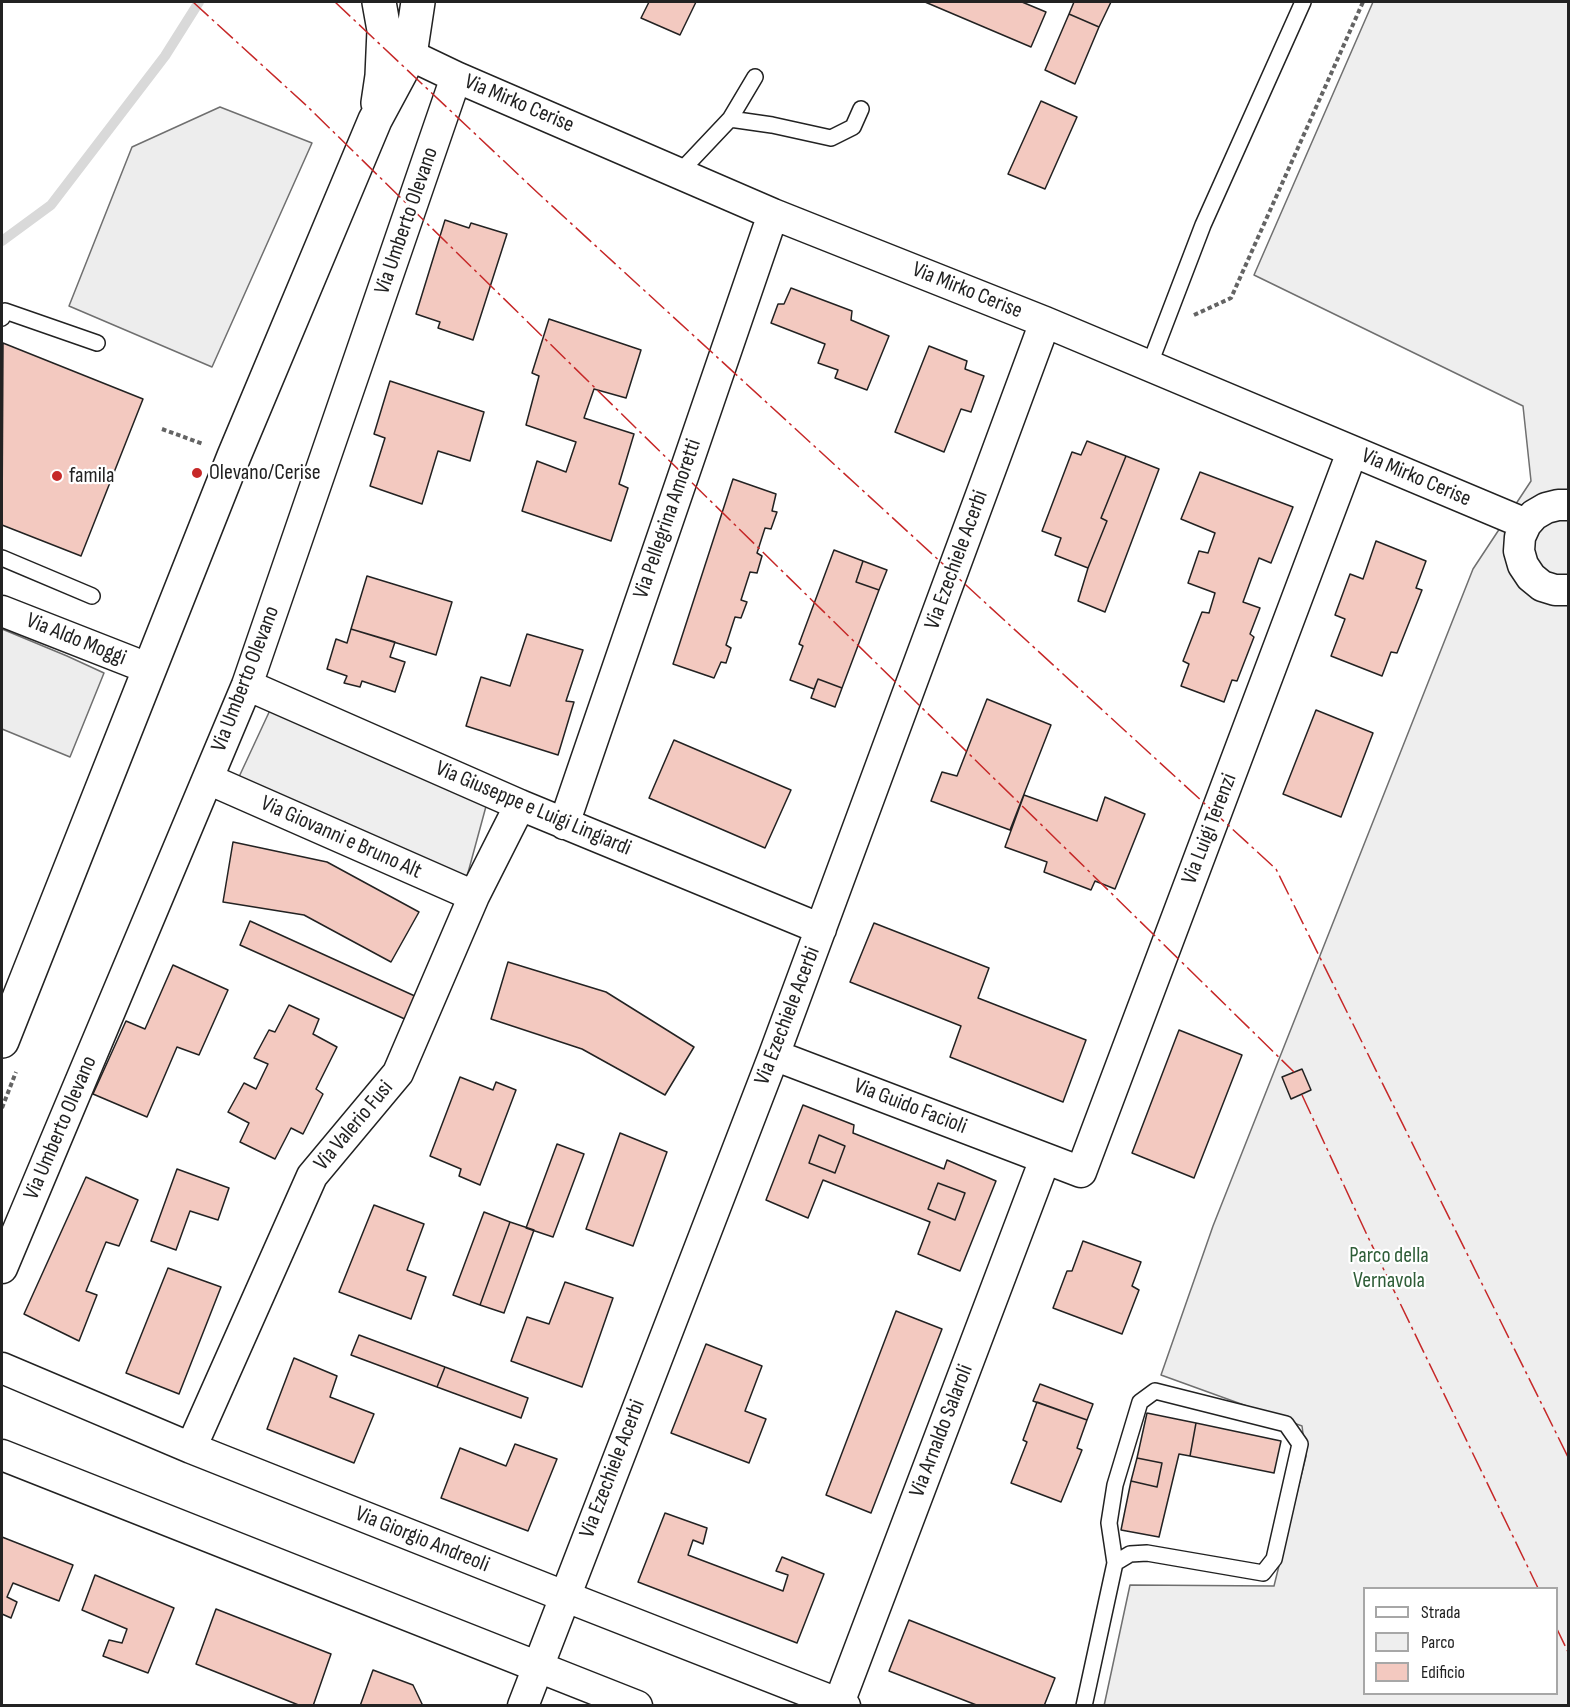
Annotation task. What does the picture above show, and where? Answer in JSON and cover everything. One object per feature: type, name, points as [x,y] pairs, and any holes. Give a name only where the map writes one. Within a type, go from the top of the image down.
[{"type":"street","points":[[375,120],[382,76],[384,30],[379,2]]},
{"type":"street","points":[[2,1041],[234,456],[375,120],[410,55],[418,2]]},
{"type":"street","name":"Via Mirko Cerise","points":[[410,55],[773,214],[1045,322],[1526,524]]},
{"type":"street","name":"Via Umberto Olevano","points":[[2,1268],[247,685],[456,77]]},
{"type":"street","name":"Via Pellegrina Amoretti","points":[[564,824],[773,214]]},
{"type":"street","name":"Via Ezechiele Acerbi","points":[[523,1706],[774,1055],[1045,322]]},
{"type":"street","name":"Via Luigi Terenzi","points":[[1046,1160],[1081,1172],[1352,452]]},
{"type":"street","points":[[1569,505],[1546,508],[1534,514],[1520,537],[1519,551],[1523,565],[1531,577],[1542,586],[1555,590],[1569,590]]},
{"type":"street","name":"Via Aldo Moggi","points":[[2,610],[150,669]]},
{"type":"street","name":"Via Giuseppe e Luigi Lingiardi","points":[[247,685],[564,824],[821,929]]},
{"type":"street","name":"Via Giovanni e Bruno Alt","points":[[208,779],[474,896]]},
{"type":"street","name":"Via Valerio Fusi","points":[[192,1448],[312,1176],[398,1073],[474,896],[520,805]]},
{"type":"street","name":"Via Guido Facioli","points":[[774,1055],[1046,1160]]},
{"type":"street","name":"Via Arnaldo Salaroli","points":[[842,1704],[1046,1160]]},
{"type":"street","name":"Via Giorgio Andreoli","points":[[2,1368],[192,1448],[842,1704]]},
{"type":"street","points":[[2,1455],[637,1706]]},
{"type":"lane","points":[[1149,366],[1203,225],[1303,2]]},
{"type":"lane","points":[[679,173],[730,119],[755,77]]},
{"type":"lane","points":[[730,119],[772,125],[831,138],[853,127],[861,109]]},
{"type":"lane","points":[[2,318],[5,311],[97,344]]},
{"type":"lane","points":[[2,558],[92,597]]},
{"type":"lane","points":[[1084,1706],[1115,1563],[1109,1523],[1114,1494],[1140,1402],[1155,1391],[1286,1424],[1300,1444],[1274,1559],[1263,1573],[1147,1553],[1130,1554],[1115,1563]]},
{"type":"path","points":[[1167,321],[1188,318],[1231,298],[1363,2]]},
{"type":"green space","name":"Parco della Vernavola","points":[[1373,2],[1568,2],[1568,1705],[1104,1706],[1130,1585],[1274,1586],[1306,1456],[1302,1426],[1161,1375],[1213,1226],[1473,569],[1531,481],[1523,406],[1254,275]]},
{"type":"green space","points":[[271,708],[488,799],[466,880],[238,779]]},
{"type":"shaded area","points":[[220,107],[312,143],[212,367],[69,306],[132,147]]},
{"type":"shaded area","points":[[2,629],[104,673],[70,757],[2,729]]},
{"type":"building","points":[[649,2],[696,2],[680,35],[641,18]]},
{"type":"building","points":[[925,2],[1022,2],[1046,12],[1031,47]]},
{"type":"building","points":[[1074,2],[1111,2],[1099,27],[1069,14]]},
{"type":"building","points":[[1069,14],[1099,27],[1075,84],[1045,70]]},
{"type":"building","points":[[1041,101],[1077,117],[1045,189],[1008,174]]},
{"type":"building","points":[[445,220],[469,228],[471,223],[507,234],[473,340],[438,328],[440,322],[416,314]]},
{"type":"building","points":[[791,288],[852,311],[851,320],[889,336],[867,390],[835,378],[838,370],[818,363],[825,344],[771,323],[778,304],[784,304]]},
{"type":"building","points":[[549,319],[641,350],[626,398],[594,389],[584,418],[634,434],[619,484],[628,488],[611,541],[522,511],[537,461],[566,472],[576,442],[526,425],[539,376],[532,373]]},
{"type":"building","name":"famila","points":[[3,343],[143,399],[81,556],[2,525]]},
{"type":"building","points":[[929,346],[967,361],[965,369],[984,376],[971,412],[961,409],[944,452],[895,432]]},
{"type":"building","points":[[390,381],[484,412],[470,461],[438,451],[422,504],[370,486],[385,438],[374,434]]},
{"type":"building","points":[[1087,441],[1126,456],[1101,518],[1107,521],[1088,568],[1055,555],[1061,538],[1042,531],[1072,452],[1081,455]]},
{"type":"building","points":[[1126,456],[1159,469],[1105,612],[1078,601],[1088,568],[1107,521],[1101,518]]},
{"type":"building","points":[[1200,472],[1293,507],[1271,563],[1259,558],[1243,602],[1260,608],[1250,634],[1254,637],[1237,681],[1232,680],[1224,702],[1181,686],[1189,664],[1183,661],[1202,612],[1209,613],[1215,593],[1188,583],[1199,551],[1208,553],[1215,533],[1181,519]]},
{"type":"building","points":[[733,479],[776,494],[772,511],[777,512],[771,529],[765,528],[757,553],[762,556],[757,573],[750,572],[741,600],[747,602],[741,618],[735,617],[726,645],[731,648],[726,663],[721,662],[714,678],[673,664]]},
{"type":"building","points":[[1376,541],[1426,561],[1416,588],[1422,590],[1397,653],[1391,652],[1382,676],[1331,656],[1345,619],[1335,615],[1350,574],[1363,579]]},
{"type":"building","points":[[834,550],[863,561],[856,582],[879,590],[842,688],[818,679],[814,689],[790,680],[803,646],[799,644]]},
{"type":"building","points":[[863,561],[887,570],[879,590],[856,582]]},
{"type":"building","points":[[367,576],[452,602],[436,655],[351,629]]},
{"type":"building","points":[[351,629],[395,642],[390,657],[405,662],[395,692],[362,681],[360,687],[344,683],[347,676],[327,669],[336,639],[347,643]]},
{"type":"building","points":[[527,634],[583,650],[566,701],[574,702],[558,755],[466,726],[481,677],[510,686]]},
{"type":"building","points":[[818,679],[842,688],[835,707],[811,698]]},
{"type":"building","points":[[987,699],[1051,725],[1010,830],[931,801],[942,772],[957,776]]},
{"type":"building","points":[[1316,710],[1373,733],[1341,817],[1283,794]]},
{"type":"building","points":[[674,740],[791,790],[765,848],[649,798]]},
{"type":"building","points":[[1024,795],[1097,821],[1105,797],[1145,814],[1115,889],[1095,881],[1091,890],[1044,872],[1047,862],[1005,847]]},
{"type":"building","points":[[233,842],[327,862],[419,912],[391,962],[304,915],[223,902]]},
{"type":"building","points":[[250,921],[417,997],[407,1020],[240,945]]},
{"type":"building","points":[[874,923],[989,968],[978,998],[1086,1040],[1063,1102],[950,1057],[961,1026],[850,982]]},
{"type":"building","points":[[508,962],[606,992],[694,1047],[665,1095],[582,1049],[491,1019]]},
{"type":"building","points":[[173,965],[228,990],[199,1055],[177,1047],[147,1117],[93,1094],[126,1021],[145,1029]]},
{"type":"building","points":[[289,1005],[319,1019],[313,1034],[337,1047],[316,1089],[323,1094],[303,1134],[291,1128],[275,1159],[240,1142],[249,1123],[228,1112],[244,1083],[256,1089],[268,1064],[254,1058],[269,1030],[275,1032]]},
{"type":"building","points":[[1179,1030],[1242,1055],[1194,1178],[1132,1153]]},
{"type":"building","points":[[1302,1069],[1311,1090],[1291,1099],[1282,1077]]},
{"type":"building","points":[[460,1077],[493,1090],[496,1082],[516,1090],[480,1185],[459,1176],[461,1169],[430,1156]]},
{"type":"building","points":[[803,1105],[854,1125],[853,1133],[944,1169],[947,1160],[996,1181],[960,1271],[918,1254],[930,1222],[823,1180],[808,1218],[766,1200]],"holes":[[[819,1135],[845,1146],[835,1173],[809,1163]],[[938,1183],[965,1193],[955,1220],[928,1209]]]},
{"type":"building","points":[[620,1133],[667,1152],[633,1246],[586,1229]]},
{"type":"building","points":[[819,1135],[845,1146],[835,1173],[809,1163]]},
{"type":"building","points":[[557,1144],[584,1154],[553,1237],[526,1228]]},
{"type":"building","points":[[177,1169],[229,1188],[218,1220],[190,1211],[176,1250],[151,1241]]},
{"type":"building","points":[[86,1177],[138,1200],[119,1246],[106,1242],[86,1291],[97,1295],[79,1341],[24,1314]]},
{"type":"building","points":[[938,1183],[965,1193],[955,1220],[928,1209]]},
{"type":"building","points":[[374,1205],[424,1224],[407,1270],[426,1277],[411,1319],[339,1292]]},
{"type":"building","points":[[484,1212],[510,1222],[480,1305],[453,1295]]},
{"type":"building","points":[[510,1222],[534,1230],[504,1313],[480,1305]]},
{"type":"building","points":[[1083,1241],[1141,1262],[1132,1286],[1139,1290],[1122,1334],[1053,1308],[1067,1271],[1072,1271]]},
{"type":"building","points":[[168,1268],[221,1287],[179,1394],[126,1373]]},
{"type":"building","points":[[565,1282],[613,1298],[582,1387],[511,1361],[527,1317],[549,1324]]},
{"type":"building","points":[[896,1311],[942,1329],[871,1513],[826,1495]]},
{"type":"building","points":[[359,1335],[445,1367],[437,1387],[351,1355]]},
{"type":"building","points":[[706,1344],[762,1366],[745,1411],[766,1419],[749,1463],[671,1433]]},
{"type":"building","points":[[294,1358],[337,1376],[330,1397],[374,1414],[354,1463],[267,1429]]},
{"type":"building","points":[[445,1367],[528,1398],[521,1418],[437,1387]]},
{"type":"building","points":[[1040,1384],[1093,1404],[1087,1420],[1033,1401]]},
{"type":"building","points":[[1037,1402],[1087,1420],[1077,1448],[1082,1450],[1061,1502],[1011,1483],[1027,1442],[1023,1440]]},
{"type":"building","points":[[1147,1413],[1196,1423],[1190,1456],[1179,1454],[1159,1537],[1121,1530],[1131,1481],[1157,1487],[1162,1463],[1137,1458]]},
{"type":"building","points":[[1196,1423],[1281,1441],[1274,1473],[1190,1456]]},
{"type":"building","points":[[515,1444],[557,1459],[528,1531],[441,1498],[460,1448],[506,1466]]},
{"type":"building","points":[[1137,1458],[1162,1463],[1157,1487],[1131,1481]]},
{"type":"building","points":[[665,1513],[707,1528],[703,1544],[693,1540],[688,1555],[783,1591],[788,1575],[776,1571],[782,1557],[824,1574],[797,1643],[638,1582]]},
{"type":"building","points":[[2,1537],[73,1565],[59,1601],[13,1583],[7,1597],[17,1602],[11,1618],[2,1614]]},
{"type":"building","points":[[95,1575],[174,1608],[148,1673],[103,1656],[109,1640],[122,1643],[127,1629],[82,1610]]},
{"type":"building","points":[[216,1609],[331,1654],[313,1706],[301,1706],[196,1664]]},
{"type":"building","points":[[909,1620],[1055,1678],[1044,1706],[979,1706],[889,1671]]},
{"type":"building","points":[[373,1670],[413,1685],[423,1706],[360,1706]]},
{"type":"waterway","points":[[2,241],[51,205],[165,56],[199,2]]},
{"type":"power","points":[[193,2],[308,107],[1294,1072]]},
{"type":"power","points":[[335,2],[539,194],[1276,869],[1568,1457]]},
{"type":"power","points":[[1302,1095],[1367,1235],[1538,1587]]},
{"type":"power","points":[[1558,1631],[1568,1652]]},
{"type":"place","name":"Olevano/Cerise","points":[[197,473]]},
{"type":"place","name":"famila","points":[[57,476]]}]
